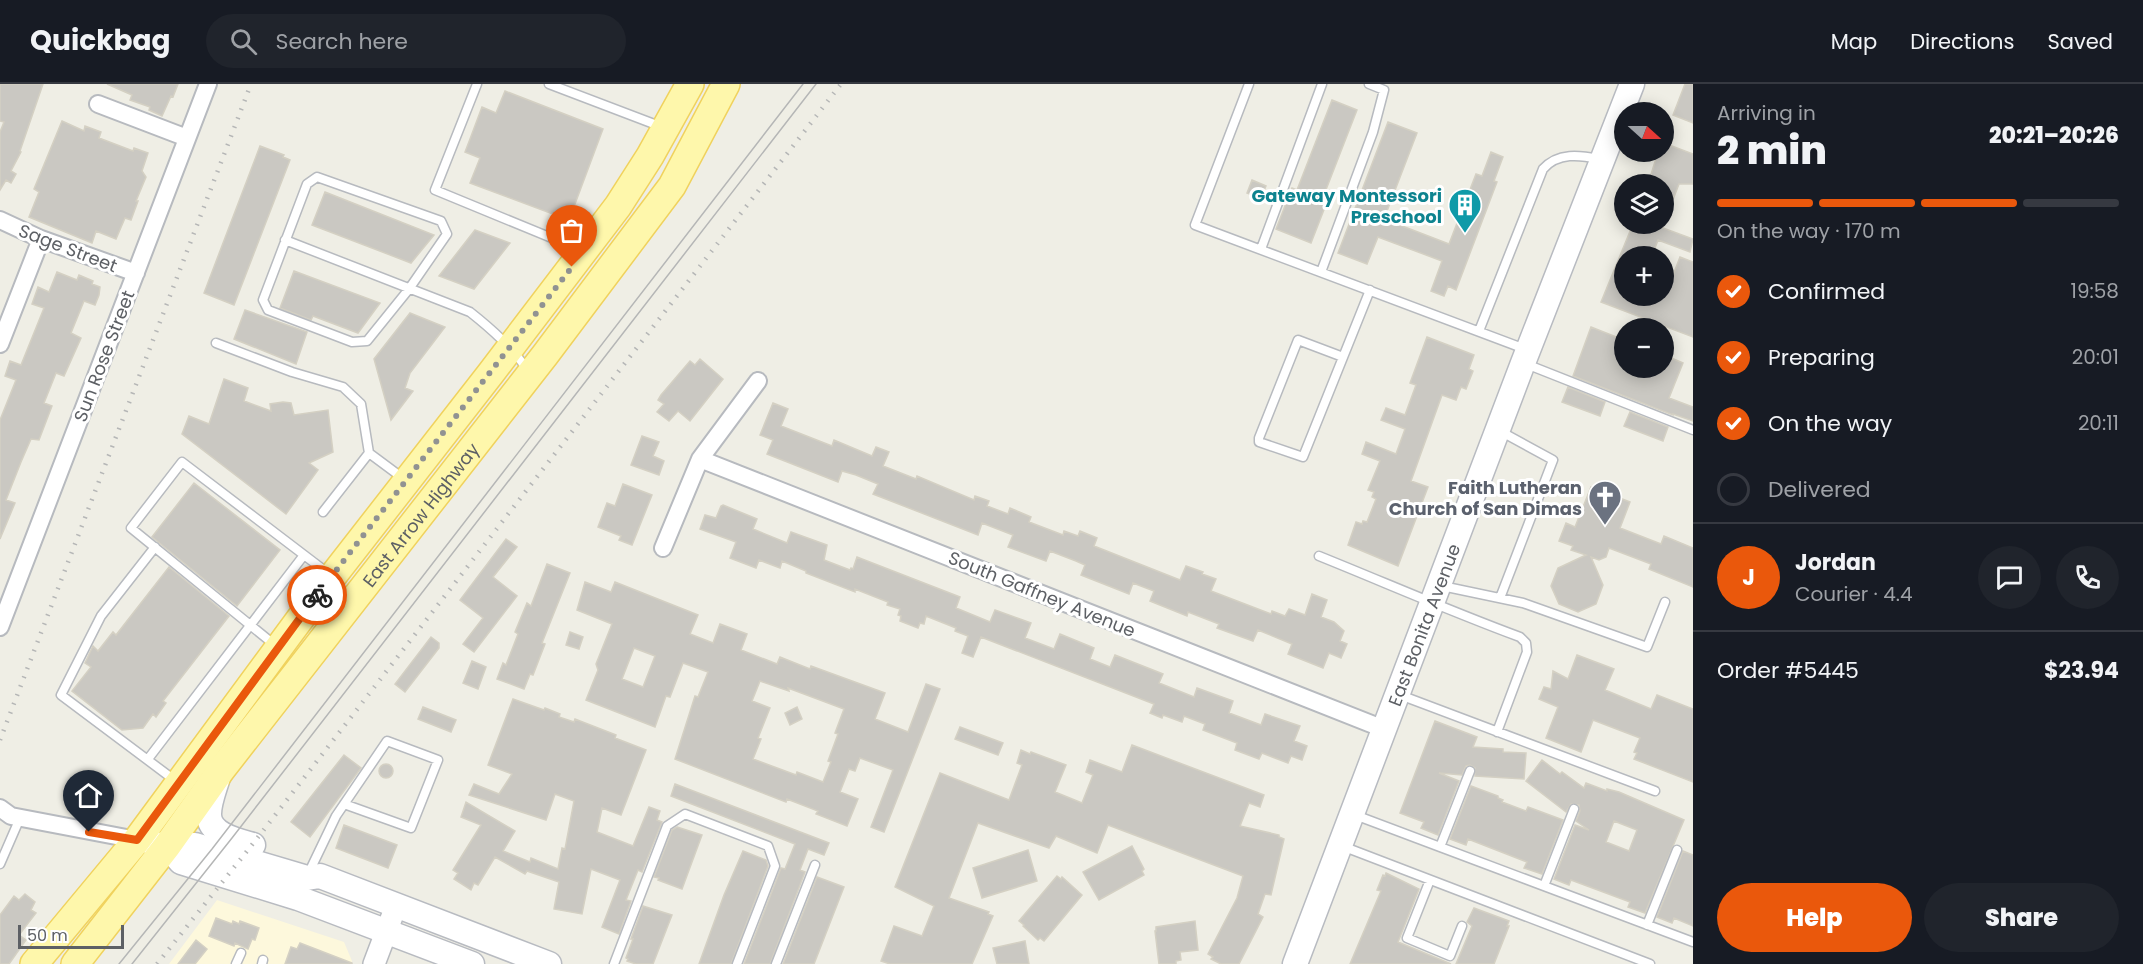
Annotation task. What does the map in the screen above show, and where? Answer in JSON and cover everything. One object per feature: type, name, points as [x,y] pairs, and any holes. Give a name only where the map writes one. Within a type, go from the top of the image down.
[{"type":"main road","name":"East Arrow Highway","points":[[34,964],[137,840],[332,576],[618,206],[690,84]]},
{"type":"main road","name":"East Arrow Highway","points":[[75,964],[672,186],[726,84]]},
{"type":"main road","name":"East Bonita Avenue","points":[[1295,964],[1632,84]]},
{"type":"main road","points":[[219,774],[209,814],[210,822],[223,835],[316,871],[396,906],[549,964]]},
{"type":"main road","points":[[137,840],[167,846],[195,845],[307,878],[316,871]]},
{"type":"main road","points":[[167,846],[181,862],[298,898],[472,964]]},
{"type":"street","name":"Sun Rose Street","points":[[0,627],[208,84]]},
{"type":"street","points":[[98,104],[187,138]]},
{"type":"street","name":"Sage Street","points":[[0,220],[41,239],[136,273]]},
{"type":"street","points":[[0,344],[41,239]]},
{"type":"street","points":[[663,548],[700,459],[758,381]]},
{"type":"street","name":"South Gaffney Avenue","points":[[700,459],[1384,729]]},
{"type":"street","points":[[8,816],[137,840]]},
{"type":"street","points":[[374,964],[396,906]]},
{"type":"lane","points":[[477,84],[435,190],[584,251]]},
{"type":"lane","points":[[549,84],[665,129]]},
{"type":"lane","points":[[1249,84],[1195,225],[1479,331],[1526,357],[1693,430]]},
{"type":"lane","points":[[1261,249],[1322,84]]},
{"type":"lane","points":[[1322,272],[1373,132],[1384,90],[1369,84]]},
{"type":"lane","points":[[1479,331],[1543,169],[1546,165],[1572,154],[1603,159]]},
{"type":"lane","points":[[317,177],[441,222],[447,234],[409,289],[367,341],[352,342],[268,310],[263,300],[308,184],[317,177]]},
{"type":"lane","points":[[285,240],[470,312],[511,347],[530,373]]},
{"type":"lane","points":[[1343,357],[1298,340],[1259,442],[1303,457],[1370,290]]},
{"type":"lane","points":[[216,343],[292,372],[343,387],[362,404],[369,453],[407,481]]},
{"type":"lane","points":[[1498,430],[1553,460],[1500,598]]},
{"type":"lane","points":[[323,512],[369,453]]},
{"type":"lane","points":[[279,647],[131,528],[182,462],[332,576]]},
{"type":"lane","points":[[155,547],[101,616],[61,695],[179,783]]},
{"type":"lane","points":[[148,759],[252,626],[304,555]]},
{"type":"lane","points":[[1319,556],[1411,593],[1500,598],[1524,603],[1647,647],[1665,602]]},
{"type":"lane","points":[[1435,595],[1520,637],[1526,643],[1527,652],[1497,732]]},
{"type":"lane","points":[[1397,694],[1654,791]]},
{"type":"lane","points":[[316,871],[336,816],[344,804],[387,741],[438,760],[411,828],[344,804]]},
{"type":"lane","points":[[1440,847],[1470,771]]},
{"type":"lane","points":[[1544,886],[1574,809]]},
{"type":"lane","points":[[1351,813],[1693,942]]},
{"type":"lane","points":[[614,964],[667,826],[685,814],[768,846],[775,866],[737,964]]},
{"type":"lane","points":[[0,864],[8,816]]},
{"type":"lane","points":[[1339,845],[1650,964]]},
{"type":"lane","points":[[1647,925],[1677,850]]},
{"type":"lane","points":[[776,964],[815,865]]},
{"type":"lane","points":[[1430,879],[1407,938],[1450,956],[1462,926]]},
{"type":"lane","points":[[236,964],[241,952]]},
{"type":"shaded area","points":[[217,900],[344,942],[352,961],[351,964],[169,964]]},
{"type":"building","points":[[0,84],[43,84],[21,152],[11,171],[16,174],[11,183],[6,180],[0,190],[0,132],[4,122],[0,121]]},
{"type":"building","points":[[107,84],[178,84],[162,116],[149,110],[150,107],[130,100],[132,95]]},
{"type":"building","points":[[1685,84],[1693,84],[1693,123],[1674,115]]},
{"type":"building","points":[[505,91],[603,129],[569,220],[470,183],[480,158],[465,152],[482,107],[496,113]]},
{"type":"building","points":[[1332,100],[1357,110],[1322,200],[1327,202],[1311,243],[1276,229],[1292,188],[1297,190]]},
{"type":"building","points":[[62,121],[84,131],[85,126],[101,132],[99,138],[133,151],[134,148],[148,153],[142,171],[146,177],[131,220],[125,218],[116,239],[96,231],[92,243],[29,217],[39,192],[34,189]]},
{"type":"building","points":[[1388,122],[1417,133],[1384,219],[1449,244],[1476,174],[1482,176],[1491,152],[1503,157],[1494,181],[1497,182],[1456,290],[1448,286],[1444,296],[1431,291],[1442,261],[1378,237],[1367,264],[1338,253]]},
{"type":"building","points":[[260,146],[284,155],[283,157],[290,160],[234,305],[204,293]]},
{"type":"building","points":[[1674,147],[1693,154],[1693,184],[1679,184],[1674,197],[1674,174],[1651,174],[1655,162],[1674,162]]},
{"type":"building","points":[[1252,180],[1266,186],[1261,198],[1247,193]]},
{"type":"building","points":[[325,192],[434,235],[411,263],[312,225]]},
{"type":"building","points":[[475,230],[510,243],[474,289],[439,276]]},
{"type":"building","points":[[1674,232],[1693,239],[1690,252],[1658,240],[1656,246],[1624,246],[1629,234],[1674,234]]},
{"type":"building","points":[[1680,257],[1693,262],[1693,337],[1674,330],[1674,318],[1643,318],[1601,302],[1614,270],[1614,306],[1674,306],[1674,273]]},
{"type":"building","points":[[294,271],[380,303],[358,333],[313,316],[311,320],[280,308]]},
{"type":"building","points":[[57,272],[77,280],[79,275],[93,281],[92,284],[100,287],[99,295],[95,305],[84,301],[71,333],[81,338],[64,376],[56,373],[44,403],[52,406],[39,440],[31,439],[6,500],[15,503],[0,539],[0,420],[16,380],[5,376],[10,361],[21,365],[44,308],[32,304],[38,287],[49,292]]},
{"type":"building","points":[[245,310],[307,332],[296,364],[234,339]]},
{"type":"building","points":[[410,313],[445,327],[410,373],[405,388],[413,391],[391,420],[374,359]]},
{"type":"building","points":[[1591,327],[1614,336],[1614,378],[1674,378],[1674,359],[1683,363],[1669,398],[1693,407],[1693,421],[1673,415],[1573,376]]},
{"type":"building","points":[[1427,337],[1474,355],[1469,369],[1473,371],[1466,389],[1461,387],[1456,400],[1442,395],[1411,481],[1428,487],[1398,566],[1348,545],[1356,522],[1362,524],[1363,521],[1367,522],[1376,499],[1372,497],[1374,492],[1368,490],[1380,461],[1362,454],[1366,442],[1396,454],[1405,429],[1381,420],[1386,408],[1405,415],[1416,385],[1410,383]]},
{"type":"building","points":[[700,359],[723,379],[690,421],[678,411],[669,421],[657,412],[664,404],[658,400],[690,361],[695,365]]},
{"type":"building","points":[[224,379],[248,388],[244,401],[271,411],[270,404],[283,402],[291,403],[294,415],[328,410],[333,452],[309,463],[318,470],[286,514],[182,434],[189,416],[209,424]]},
{"type":"building","points":[[1568,387],[1605,402],[1600,416],[1562,402]]},
{"type":"building","points":[[773,403],[788,409],[781,426],[832,446],[834,440],[872,456],[876,447],[889,452],[883,466],[916,479],[917,476],[974,500],[975,496],[989,501],[987,506],[1008,514],[1010,508],[1031,517],[1029,522],[1063,535],[1064,531],[1078,536],[1080,531],[1097,538],[1094,546],[1180,580],[1186,566],[1203,572],[1202,574],[1216,579],[1211,591],[1271,614],[1272,611],[1285,616],[1289,609],[1305,615],[1312,594],[1327,600],[1321,617],[1334,622],[1344,631],[1340,641],[1347,644],[1341,658],[1329,653],[1323,668],[1288,654],[1292,644],[1258,630],[1253,641],[1217,628],[1219,624],[1188,612],[1187,616],[1150,601],[1154,591],[1133,583],[1129,594],[1081,575],[1085,565],[1050,551],[1046,561],[1008,547],[1013,535],[982,523],[978,535],[873,494],[878,484],[856,475],[842,471],[838,482],[767,454],[773,440],[760,435]]},
{"type":"building","points":[[1630,412],[1668,427],[1663,441],[1624,426]]},
{"type":"building","points":[[642,436],[659,442],[653,456],[664,461],[659,475],[631,465]]},
{"type":"building","points":[[194,483],[280,550],[237,606],[152,537]]},
{"type":"building","points":[[623,484],[652,495],[632,545],[619,540],[621,536],[598,527],[607,503],[615,506]]},
{"type":"building","points":[[1591,487],[1630,502],[1620,528],[1661,544],[1664,536],[1693,548],[1693,587],[1649,569],[1651,564],[1609,548],[1606,557],[1599,560],[1591,557],[1603,585],[1596,604],[1578,612],[1559,604],[1551,586],[1558,568],[1586,555],[1571,550],[1573,546],[1559,541],[1566,523],[1575,527]]},
{"type":"building","points":[[723,505],[757,519],[753,529],[787,543],[791,532],[827,545],[824,560],[850,570],[853,569],[857,557],[960,597],[956,608],[990,622],[995,610],[1031,623],[1025,638],[1054,649],[1060,634],[1094,648],[1090,659],[1110,667],[1115,655],[1163,674],[1159,683],[1194,697],[1197,688],[1233,701],[1229,713],[1261,725],[1265,714],[1300,726],[1294,741],[1307,746],[1302,760],[1291,756],[1288,763],[1262,753],[1259,759],[1235,750],[1237,743],[1203,730],[1205,724],[1184,716],[1182,722],[1163,715],[1162,718],[1150,713],[1154,704],[981,637],[973,657],[962,653],[968,636],[955,631],[956,628],[926,616],[924,624],[920,623],[918,628],[900,621],[901,616],[898,615],[900,609],[887,605],[888,602],[855,589],[855,592],[782,561],[780,568],[759,560],[756,568],[730,558],[736,542],[700,529],[705,515],[716,518]]},
{"type":"building","points":[[506,539],[517,547],[493,577],[517,596],[474,652],[463,644],[483,618],[460,600]]},
{"type":"building","points":[[547,564],[570,573],[542,643],[545,644],[533,675],[530,674],[524,689],[497,679],[503,663],[506,665],[518,634],[515,632],[527,603],[531,606]]},
{"type":"building","points":[[169,567],[229,616],[163,701],[166,703],[156,717],[153,714],[143,728],[122,730],[72,691],[91,667],[85,663],[93,646],[98,651],[113,632],[116,635]]},
{"type":"building","points":[[585,582],[611,592],[615,582],[698,615],[690,634],[713,643],[720,624],[747,634],[741,650],[777,664],[780,657],[810,669],[811,666],[885,693],[875,719],[908,732],[926,684],[940,689],[884,832],[871,827],[893,770],[860,758],[855,771],[849,769],[840,792],[858,799],[847,826],[816,814],[818,811],[787,799],[786,802],[675,759],[695,696],[698,697],[708,672],[683,663],[670,697],[666,696],[655,727],[586,700],[598,670],[596,664],[612,624],[577,610]],"holes":[[[634,648],[655,656],[643,687],[622,679]],[[760,681],[789,691],[788,688],[844,709],[828,761],[831,762],[823,782],[753,759],[761,739],[758,738],[770,708],[752,701]]]},
{"type":"building","points":[[570,632],[583,637],[579,649],[566,645]]},
{"type":"building","points":[[431,637],[439,643],[439,648],[405,692],[395,684]]},
{"type":"building","points":[[1577,655],[1614,669],[1605,690],[1651,709],[1657,695],[1693,709],[1693,782],[1634,759],[1637,753],[1634,752],[1640,738],[1593,720],[1581,752],[1546,738],[1558,707],[1539,699],[1544,687],[1551,689],[1553,671],[1568,679]]},
{"type":"building","points":[[472,661],[486,667],[478,689],[463,683]]},
{"type":"building","points":[[513,699],[544,710],[545,708],[560,714],[559,717],[574,722],[575,719],[646,750],[621,815],[602,808],[597,832],[633,846],[649,807],[660,811],[657,820],[662,822],[642,872],[638,870],[626,900],[631,901],[619,934],[602,927],[620,880],[591,869],[582,914],[554,909],[559,882],[527,871],[525,874],[495,857],[478,885],[474,883],[471,890],[454,879],[458,873],[453,870],[481,825],[461,817],[466,802],[515,831],[503,851],[530,862],[531,858],[558,869],[562,848],[565,849],[574,801],[555,794],[546,820],[469,795],[474,784],[499,794],[512,774],[488,765]]},
{"type":"building","points":[[423,707],[456,720],[451,732],[418,719]]},
{"type":"building","points":[[797,707],[802,719],[790,725],[785,713]]},
{"type":"building","points":[[1435,721],[1477,737],[1473,747],[1526,753],[1524,779],[1475,776],[1475,768],[1470,765],[1466,766],[1462,775],[1439,773],[1459,781],[1438,835],[1421,828],[1424,822],[1400,813]]},
{"type":"building","points":[[960,727],[1003,743],[998,755],[955,739]]},
{"type":"building","points":[[1132,745],[1264,795],[1260,807],[1249,803],[1240,826],[1279,835],[1284,839],[1271,895],[1265,894],[1258,914],[1263,917],[1239,964],[1221,964],[1211,959],[1213,957],[1208,954],[1237,898],[1243,876],[1108,825],[1097,853],[1056,836],[1049,848],[978,823],[949,898],[989,912],[988,914],[993,916],[972,964],[890,964],[881,961],[894,926],[922,936],[934,906],[895,887],[940,773],[1009,800],[1022,765],[1017,763],[1021,750],[1030,754],[1031,752],[1066,765],[1055,792],[1082,803],[1093,775],[1086,772],[1090,760],[1122,772]]},
{"type":"building","points":[[344,755],[361,768],[310,837],[291,822]]},
{"type":"building","points":[[1542,760],[1584,788],[1586,783],[1607,791],[1607,789],[1619,792],[1684,820],[1645,913],[1628,907],[1630,902],[1571,880],[1569,885],[1554,879],[1575,825],[1589,830],[1576,821],[1580,811],[1579,805],[1571,804],[1566,812],[1526,781]],"holes":[[[1614,821],[1637,830],[1629,851],[1606,842]]]},
{"type":"building","points":[[386,764],[391,766],[393,771],[391,776],[386,778],[381,776],[379,771],[381,766]]},
{"type":"building","points":[[675,784],[829,843],[824,855],[808,849],[800,870],[805,872],[770,964],[744,964],[781,868],[785,869],[795,844],[671,796]]},
{"type":"building","points":[[1471,786],[1498,796],[1503,800],[1502,802],[1526,811],[1528,807],[1563,820],[1542,874],[1524,868],[1527,862],[1468,839],[1466,845],[1450,839]]},
{"type":"building","points":[[344,825],[397,845],[388,868],[336,848]]},
{"type":"building","points":[[677,827],[702,835],[682,889],[654,877],[672,830]]},
{"type":"building","points":[[1132,846],[1144,869],[1142,871],[1144,875],[1099,900],[1083,872]]},
{"type":"building","points":[[1028,850],[1037,881],[982,898],[973,868]]},
{"type":"building","points":[[743,851],[766,860],[768,866],[731,964],[699,964],[724,895]]},
{"type":"building","points":[[1683,851],[1693,855],[1693,926],[1674,918],[1672,923],[1657,917]]},
{"type":"building","points":[[1386,873],[1419,889],[1398,942],[1451,964],[1350,964],[1381,891],[1377,890]]},
{"type":"building","points":[[1057,876],[1061,879],[1062,877],[1082,895],[1044,941],[1040,938],[1038,940],[1019,921]]},
{"type":"building","points":[[817,877],[844,887],[814,964],[783,964]]},
{"type":"building","points":[[25,894],[35,902],[31,910],[36,913],[19,935],[26,940],[9,964],[0,964],[0,915],[14,896],[19,900]]},
{"type":"building","points":[[643,906],[672,915],[653,964],[636,964],[627,961],[626,958]]},
{"type":"building","points":[[1474,908],[1509,921],[1494,964],[1456,964],[1472,926],[1467,922]]},
{"type":"building","points":[[216,918],[232,924],[233,921],[239,924],[240,921],[259,928],[255,940],[252,939],[248,949],[209,936]]},
{"type":"building","points":[[1195,921],[1198,950],[1180,952],[1181,960],[1176,961],[1176,964],[1159,964],[1156,927]]},
{"type":"building","points":[[196,940],[207,949],[195,964],[178,964]]},
{"type":"building","points":[[1025,941],[1029,964],[997,964],[993,948]]},
{"type":"building","points":[[300,943],[352,964],[285,964],[291,947],[297,949]]},
{"type":"tram line","points":[[119,964],[212,849],[803,84]]},
{"type":"tram line","points":[[132,964],[816,84]]},
{"type":"railway","points":[[0,740],[251,84]]},
{"type":"railway","points":[[157,964],[259,836],[841,84]]},
{"type":"way so far","points":[[317,595],[572,267]]},
{"type":"place","name":"Gateway Montessori Preschool","points":[[1465,234]]},
{"type":"place","name":"Faith Lutheran Church of San Dimas","points":[[1605,526]]},
{"type":"route","points":[[89,832],[137,840],[317,595]]}]
